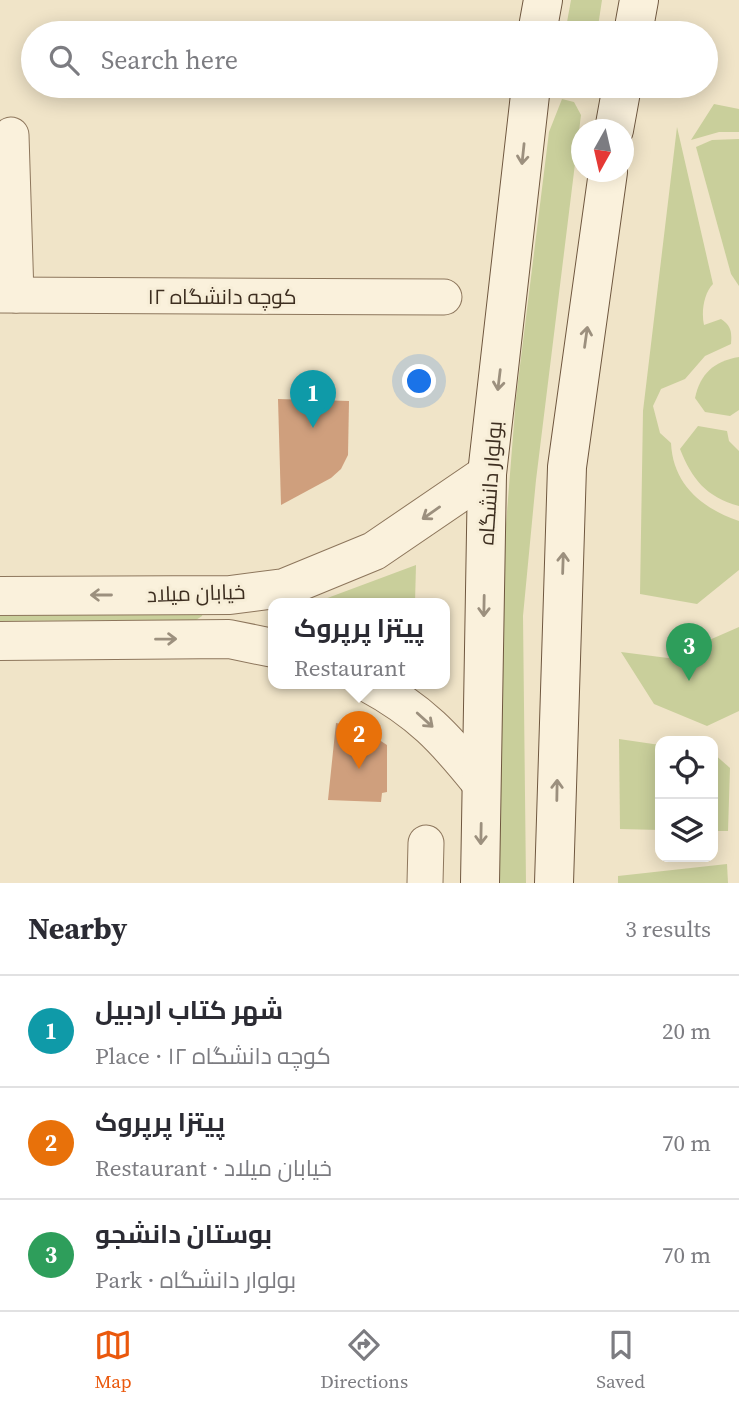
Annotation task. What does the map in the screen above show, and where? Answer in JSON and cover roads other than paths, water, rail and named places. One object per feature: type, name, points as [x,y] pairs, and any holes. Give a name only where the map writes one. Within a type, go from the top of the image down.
[{"type":"main road","points":[[539,21],[543,0]]},
{"type":"main road","points":[[635,21],[639,0]]},
{"type":"main road","name":"بولوار دانشگاه","points":[[480,883],[487,474],[530,98]]},
{"type":"main road","points":[[616,119],[620,98]]},
{"type":"main road","points":[[554,883],[567,467],[607,182]]},
{"type":"main road","name":"خیابان میلاد","points":[[0,596],[230,595],[284,588],[374,551],[487,474]]},
{"type":"main road","points":[[229,639],[240,634],[246,623],[246,611],[241,600],[230,595]]},
{"type":"main road","points":[[0,641],[229,639],[268,647]]},
{"type":"main road","points":[[379,689],[405,703],[444,738],[481,783]]},
{"type":"street","points":[[8,295],[11,135]]},
{"type":"street","name":"کوچه دانشگاه ۱۲","points":[[8,295],[444,297]]},
{"type":"street","points":[[425,883],[426,843]]},
{"type":"place","name":"شهر کتاب اردبیل","points":[[313,428]]},
{"type":"place","name":"بوستان دانشجو","points":[[689,681]]},
{"type":"place","name":"پیتزا پرپروک","points":[[359,769]]}]
